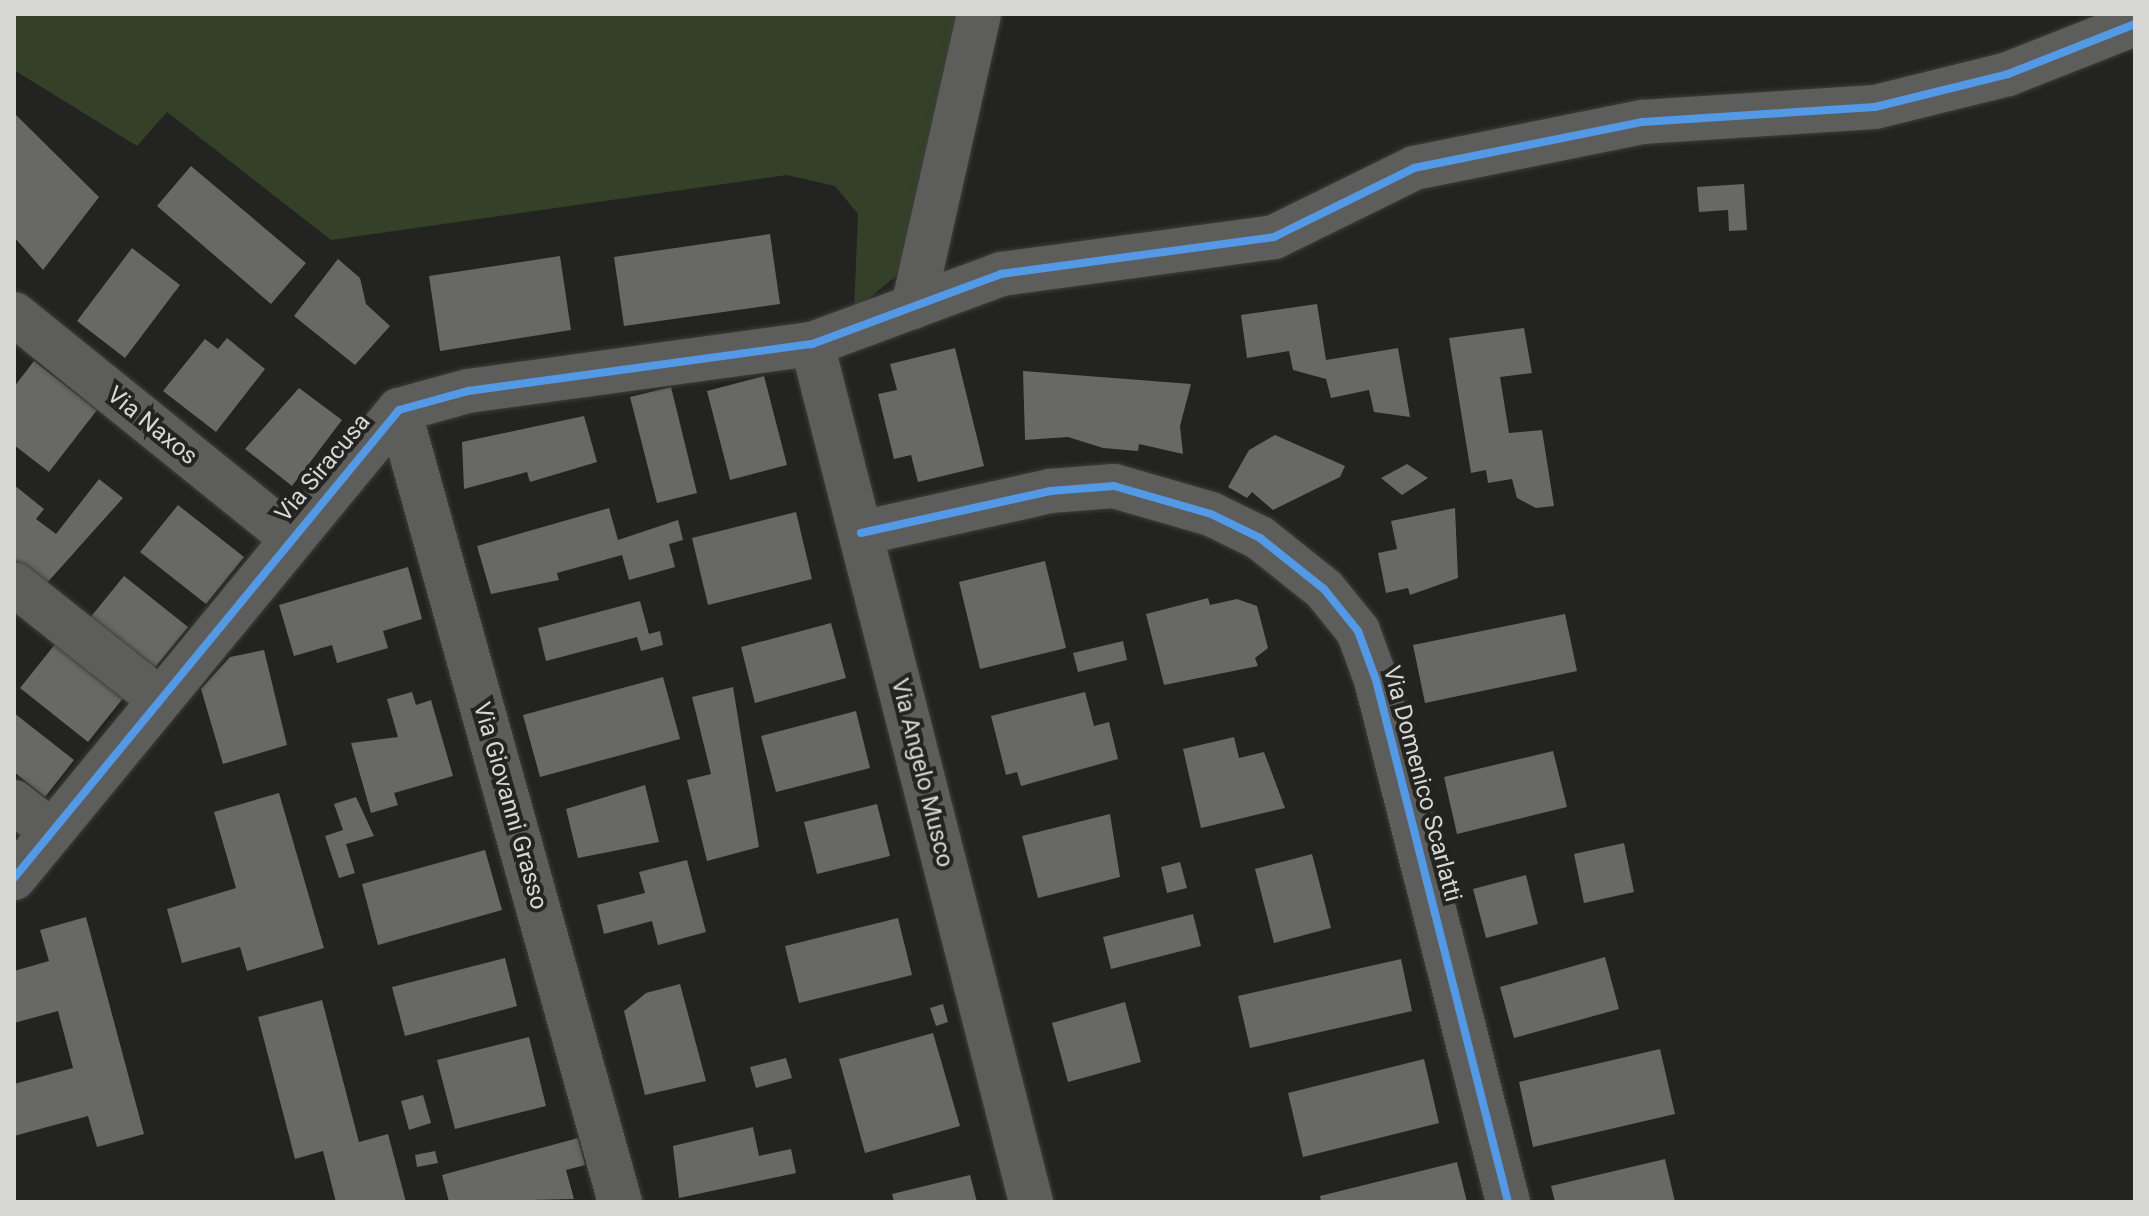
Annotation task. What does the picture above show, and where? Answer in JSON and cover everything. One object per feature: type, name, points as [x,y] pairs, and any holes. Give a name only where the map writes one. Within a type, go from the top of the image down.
[{"type":"street","points":[[913,307],[979,14]]},
{"type":"street","name":"Via Siracusa","points":[[14,878],[290,537],[399,410],[468,391],[812,344],[1001,274],[1274,237],[1414,168],[1554,135],[1709,113],[1806,117],[1875,107],[2008,74],[2135,24]]},
{"type":"street","name":"Via Naxos","points":[[15,316],[290,537]]},
{"type":"street","name":"Via Angelo Musco","points":[[812,344],[1031,1202]]},
{"type":"street","name":"Via Giovanni Grasso","points":[[399,410],[620,1202]]},
{"type":"street","name":"Via Domenico Scarlatti","points":[[861,533],[1050,491],[1114,486],[1199,510],[1260,538],[1324,589],[1358,631],[1376,680],[1508,1202]]},
{"type":"street","points":[[14,584],[159,699]]},
{"type":"street","points":[[14,802],[51,831]]},
{"type":"green space","points":[[14,14],[965,14],[909,265],[854,311],[858,214],[835,186],[787,175],[331,240],[167,112],[137,146],[14,70]]},
{"type":"building","points":[[14,113],[99,197],[43,270],[14,237]]},
{"type":"building","points":[[191,166],[306,263],[271,304],[157,206]]},
{"type":"building","points":[[1744,184],[1747,230],[1729,231],[1728,210],[1699,212],[1697,187]]},
{"type":"building","points":[[770,234],[780,304],[624,326],[614,257]]},
{"type":"building","points":[[132,248],[180,285],[125,358],[77,321]]},
{"type":"building","points":[[560,256],[571,330],[440,351],[429,276]]},
{"type":"building","points":[[338,259],[360,278],[366,304],[390,326],[355,365],[294,316]]},
{"type":"building","points":[[1317,304],[1326,360],[1398,348],[1410,417],[1374,412],[1369,390],[1331,398],[1326,379],[1293,370],[1289,351],[1247,358],[1241,315]]},
{"type":"building","points":[[1524,328],[1532,373],[1500,377],[1509,433],[1542,430],[1554,506],[1536,508],[1517,498],[1512,479],[1488,483],[1486,470],[1471,473],[1449,338]]},
{"type":"building","points":[[227,338],[265,369],[216,432],[163,391],[205,339],[218,349]]},
{"type":"building","points":[[955,348],[984,466],[918,482],[911,455],[894,459],[878,394],[897,390],[890,364]]},
{"type":"building","points":[[34,361],[97,410],[49,472],[14,445],[14,387]]},
{"type":"building","points":[[1023,371],[1191,384],[1180,426],[1183,454],[1139,444],[1138,451],[1103,448],[1068,437],[1025,440]]},
{"type":"building","points":[[764,376],[787,465],[730,480],[707,391]]},
{"type":"building","points":[[671,387],[697,493],[657,503],[630,397]]},
{"type":"building","points":[[299,388],[342,420],[292,486],[245,449]]},
{"type":"building","points":[[584,416],[597,462],[530,482],[527,472],[464,489],[462,442]]},
{"type":"building","points":[[1275,435],[1345,466],[1340,477],[1273,510],[1252,492],[1247,498],[1228,487],[1249,450]]},
{"type":"building","points":[[1407,464],[1428,478],[1402,495],[1381,478]]},
{"type":"building","points":[[99,479],[123,498],[46,584],[14,559],[14,485],[44,509],[36,519],[56,534]]},
{"type":"building","points":[[178,505],[244,557],[206,604],[140,552]]},
{"type":"building","points":[[609,508],[618,540],[678,520],[683,540],[669,544],[675,567],[629,580],[622,555],[557,573],[559,580],[491,594],[477,546]]},
{"type":"building","points":[[1455,508],[1458,578],[1410,595],[1408,588],[1386,593],[1378,553],[1397,549],[1391,521]]},
{"type":"building","points":[[796,512],[812,579],[708,605],[692,538]]},
{"type":"building","points":[[1045,561],[1066,648],[980,669],[959,582]]},
{"type":"building","points":[[408,567],[422,619],[383,631],[388,648],[337,663],[332,645],[294,656],[279,605]]},
{"type":"building","points":[[124,576],[188,627],[153,670],[89,619]]},
{"type":"building","points":[[1208,598],[1210,605],[1237,599],[1257,606],[1268,648],[1255,658],[1258,666],[1164,685],[1146,614]]},
{"type":"building","points":[[640,601],[649,634],[660,631],[663,645],[641,651],[637,637],[546,661],[538,628]]},
{"type":"building","points":[[1565,614],[1577,671],[1425,703],[1413,645]]},
{"type":"building","points":[[831,623],[846,678],[755,703],[741,647]]},
{"type":"building","points":[[1123,641],[1127,660],[1078,672],[1073,653]]},
{"type":"building","points":[[56,643],[124,697],[88,742],[20,688]]},
{"type":"building","points":[[264,650],[287,745],[223,764],[201,689],[230,657]]},
{"type":"building","points":[[663,677],[680,739],[540,777],[523,715]]},
{"type":"building","points":[[733,687],[759,847],[707,861],[687,780],[711,774],[692,697]]},
{"type":"building","points":[[412,692],[416,705],[431,700],[453,776],[394,793],[398,805],[371,813],[351,743],[398,737],[387,699]]},
{"type":"building","points":[[1085,692],[1094,726],[1109,722],[1118,759],[1021,786],[1017,772],[1006,775],[991,716]]},
{"type":"building","points":[[856,711],[870,768],[776,792],[761,736]]},
{"type":"building","points":[[14,713],[74,760],[45,797],[14,772]]},
{"type":"building","points":[[1234,737],[1239,758],[1264,752],[1285,808],[1201,828],[1183,749]]},
{"type":"building","points":[[1553,751],[1567,807],[1457,834],[1444,777]]},
{"type":"building","points":[[645,785],[659,842],[578,858],[566,809]]},
{"type":"building","points":[[279,793],[324,948],[247,971],[240,947],[182,963],[167,909],[236,888],[214,812]]},
{"type":"building","points":[[356,797],[374,836],[346,844],[355,873],[339,878],[325,836],[343,830],[334,804]]},
{"type":"building","points":[[877,804],[890,856],[817,874],[804,822]]},
{"type":"building","points":[[1110,814],[1120,877],[1038,898],[1022,836]]},
{"type":"building","points":[[1624,843],[1634,892],[1584,903],[1574,854]]},
{"type":"building","points":[[485,850],[502,910],[378,945],[362,884]]},
{"type":"building","points":[[1312,854],[1331,928],[1274,943],[1255,869]]},
{"type":"building","points":[[687,860],[706,932],[658,945],[652,921],[604,934],[597,905],[645,893],[639,872]]},
{"type":"building","points":[[1180,862],[1187,888],[1167,893],[1161,867]]},
{"type":"building","points":[[1526,875],[1538,924],[1486,938],[1473,889]]},
{"type":"building","points":[[1193,914],[1201,946],[1111,969],[1103,937]]},
{"type":"building","points":[[86,917],[144,1134],[97,1147],[88,1116],[14,1136],[14,1084],[73,1068],[58,1011],[14,1023],[14,971],[49,961],[40,930]]},
{"type":"building","points":[[898,918],[912,975],[799,1003],[785,946]]},
{"type":"building","points":[[1605,957],[1619,1009],[1514,1038],[1500,987]]},
{"type":"building","points":[[505,958],[517,1006],[405,1036],[392,987]]},
{"type":"building","points":[[1401,959],[1412,1011],[1250,1048],[1238,996]]},
{"type":"building","points":[[680,984],[706,1081],[645,1095],[624,1011],[646,993]]},
{"type":"building","points":[[322,1000],[359,1142],[388,1134],[406,1202],[336,1202],[323,1151],[295,1159],[258,1017]]},
{"type":"building","points":[[1125,1002],[1141,1062],[1068,1082],[1052,1023]]},
{"type":"building","points":[[943,1004],[948,1022],[936,1026],[930,1008]]},
{"type":"building","points":[[933,1033],[960,1126],[865,1153],[839,1059]]},
{"type":"building","points":[[529,1037],[546,1106],[455,1129],[437,1060]]},
{"type":"building","points":[[1660,1049],[1675,1114],[1533,1147],[1519,1082]]},
{"type":"building","points":[[786,1058],[792,1078],[756,1088],[750,1067]]},
{"type":"building","points":[[1424,1059],[1439,1123],[1303,1157],[1288,1093]]},
{"type":"building","points":[[423,1095],[431,1123],[409,1130],[401,1101]]},
{"type":"building","points":[[753,1127],[759,1156],[791,1149],[796,1173],[679,1198],[673,1146]]},
{"type":"building","points":[[578,1138],[585,1165],[566,1170],[574,1199],[449,1202],[442,1175]]},
{"type":"building","points":[[435,1151],[438,1163],[417,1167],[415,1155]]},
{"type":"building","points":[[1665,1159],[1675,1202],[1555,1202],[1551,1186]]},
{"type":"building","points":[[1457,1162],[1467,1202],[1321,1202],[1320,1196]]},
{"type":"building","points":[[970,1175],[977,1202],[894,1202],[892,1194]]},
{"type":"cycle path","points":[[14,878],[399,410],[468,391],[812,344],[1001,274],[1274,237],[1414,168],[1642,122],[1875,107],[2008,74],[2135,24]]},
{"type":"cycle path","points":[[861,533],[1050,491],[1114,486],[1211,514],[1260,538],[1324,589],[1358,631],[1376,680],[1508,1202]]}]
